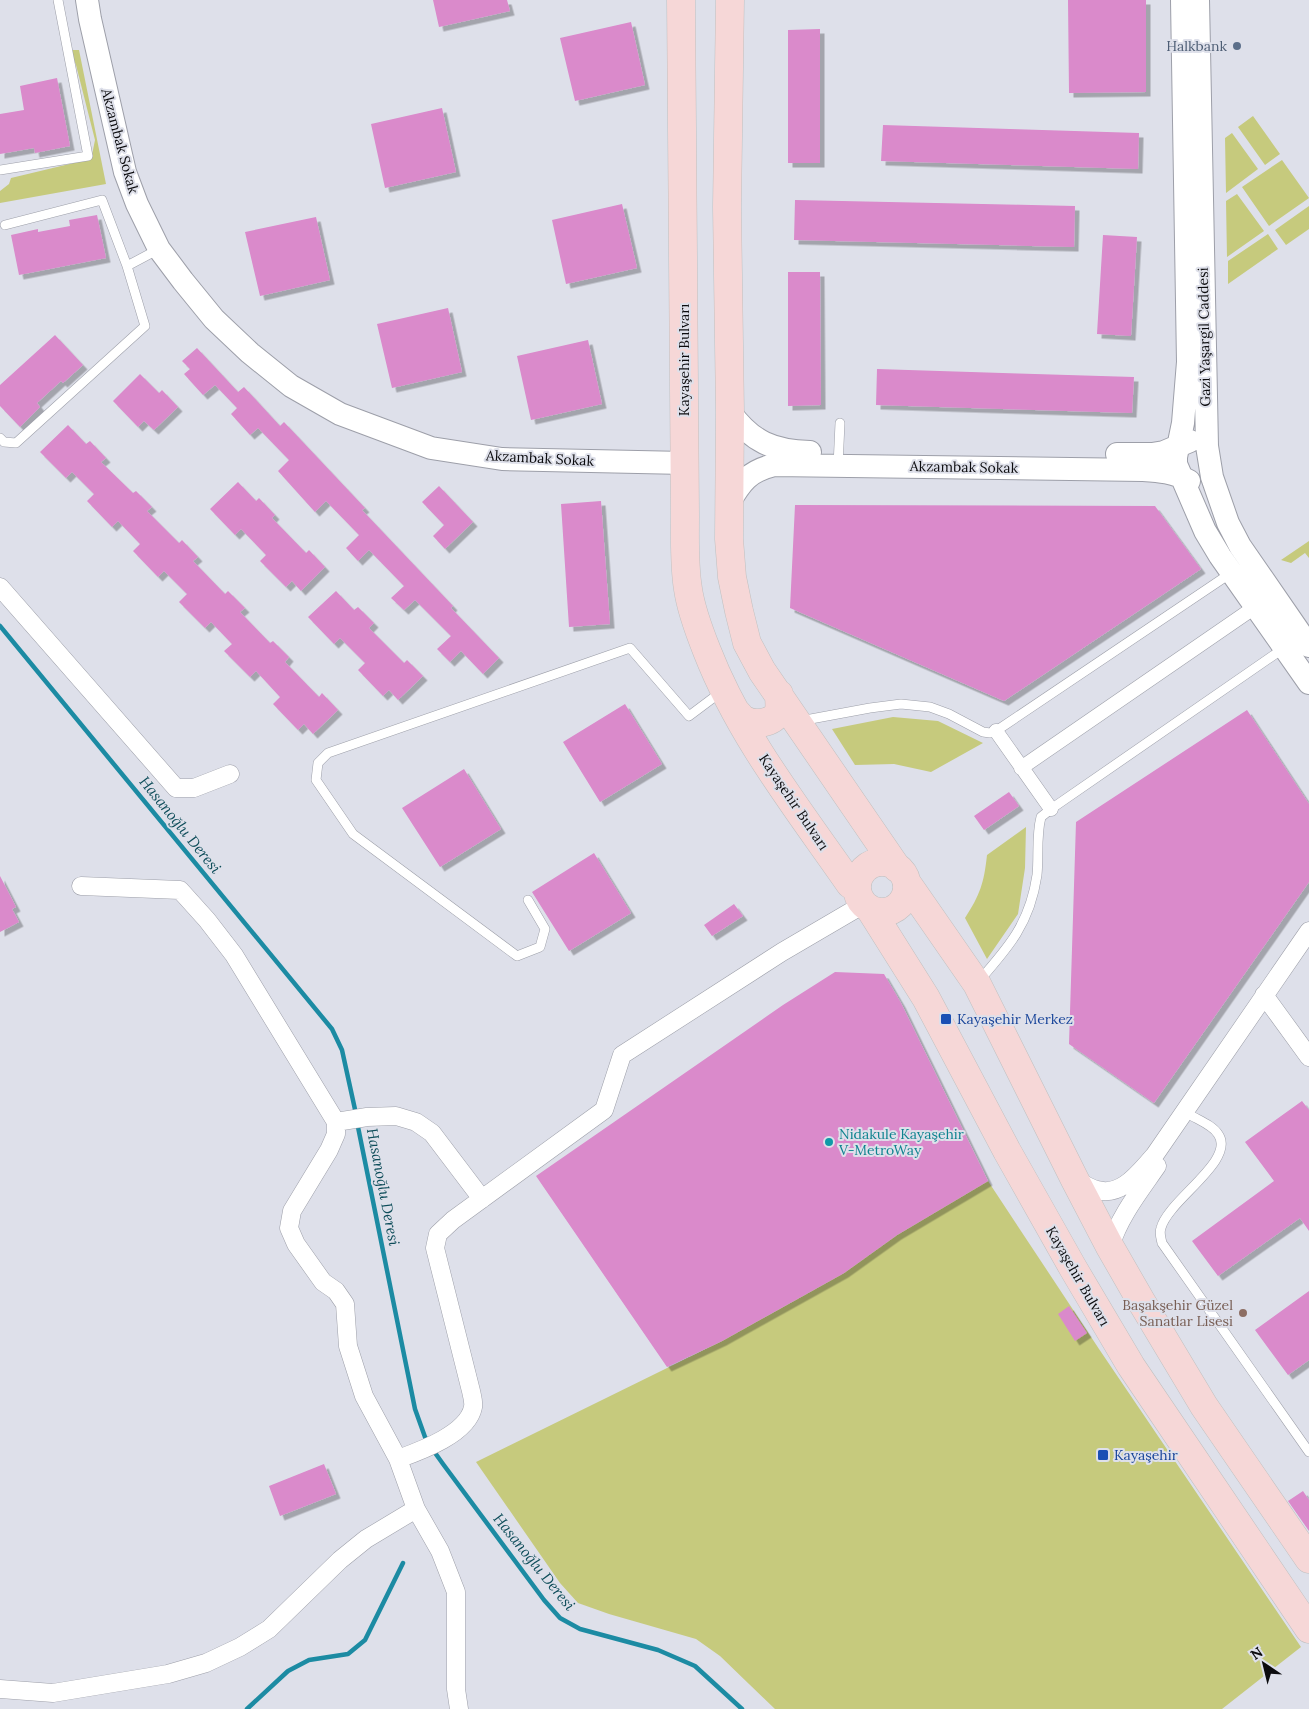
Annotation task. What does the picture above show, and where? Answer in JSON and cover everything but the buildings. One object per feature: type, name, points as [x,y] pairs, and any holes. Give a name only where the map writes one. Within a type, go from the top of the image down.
[{"type":"main road","name":"Kayaşehir Bulvarı","points":[[681,0],[684,463],[688,588],[694,615],[715,671],[754,744],[850,884],[864,901],[926,998],[1007,1151],[1073,1268],[1132,1366],[1309,1629]]},
{"type":"main road","points":[[730,0],[727,207],[730,412],[729,539],[732,577],[748,643],[783,711],[902,875],[976,984],[1110,1247],[1204,1406],[1309,1559]]},
{"type":"main road","points":[[729,700],[743,719],[751,723],[766,722],[783,711]]},
{"type":"main road","points":[[884,862],[902,875],[907,891],[904,898],[893,910],[878,912],[864,901],[858,880],[868,867],[875,863],[884,862]]},
{"type":"street","name":"Akzambak Sokak","points":[[87,0],[125,172],[137,204],[159,248],[183,281],[214,318],[250,353],[292,386],[340,414],[431,448],[502,459],[684,463]]},
{"type":"street","points":[[1182,0],[1191,107],[1188,362],[1183,423],[1176,464],[1205,531],[1255,608],[1309,683]]},
{"type":"street","name":"Gazi Yaşargil Caddesi","points":[[1198,0],[1191,107],[1207,446],[1212,477],[1228,523],[1250,560],[1309,646]]},
{"type":"street","name":"Akzambak Sokak","points":[[730,412],[747,431],[764,444],[780,450],[838,459],[1164,471],[1181,476],[1190,482],[1199,482],[1212,477]]},
{"type":"street","name":"Akzambak Sokak","points":[[729,504],[738,488],[749,476],[763,468],[774,465],[838,459],[1152,454],[1164,452],[1193,441],[1207,446]]},
{"type":"street","points":[[1231,572],[1250,560]]},
{"type":"street","points":[[0,587],[176,788],[194,788],[230,774]]},
{"type":"street","points":[[1021,768],[1255,608]]},
{"type":"street","points":[[996,731],[1050,809]]},
{"type":"street","points":[[81,886],[180,890],[208,920],[351,1119]]},
{"type":"street","points":[[398,1459],[417,1452],[450,1435],[468,1418],[473,1406],[471,1391],[435,1248],[438,1234],[453,1220],[604,1110],[622,1055],[864,901]]},
{"type":"street","points":[[1110,1247],[1114,1233],[1122,1218],[1192,1116],[1309,931]]},
{"type":"street","points":[[1075,1180],[1096,1190],[1110,1191],[1132,1181],[1154,1156],[1267,999],[1309,949]]},
{"type":"street","points":[[1267,999],[1309,1057]]},
{"type":"street","points":[[459,1709],[456,1689],[456,1592],[440,1552],[416,1509],[398,1459],[364,1396],[348,1346],[345,1304],[336,1291],[323,1282],[296,1244],[289,1228],[292,1211],[329,1150],[336,1134],[351,1119],[396,1116],[416,1122],[432,1133],[482,1199]]},
{"type":"street","points":[[0,1689],[53,1693],[168,1674],[206,1663],[240,1647],[270,1629],[340,1560],[360,1544],[416,1509]]},
{"type":"lane","points":[[0,170],[88,156],[58,0]]},
{"type":"lane","points":[[0,438],[4,442],[16,443],[145,326],[127,266],[102,200],[5,224]]},
{"type":"lane","points":[[127,266],[159,248]]},
{"type":"lane","points":[[838,459],[840,423]]},
{"type":"lane","points":[[783,711],[870,708],[900,704],[930,707],[949,714],[983,732],[990,733],[996,731],[1231,572]]},
{"type":"lane","points":[[528,900],[546,929],[540,946],[517,956],[353,834],[316,780],[318,763],[328,753],[630,648],[689,716],[729,700]]},
{"type":"lane","points":[[976,984],[1007,949],[1026,919],[1037,874],[1041,817],[1284,648]]},
{"type":"lane","points":[[1192,1116],[1218,1133],[1222,1142],[1222,1150],[1219,1158],[1177,1202],[1167,1217],[1161,1227],[1162,1243],[1309,1452]]},
{"type":"green space","points":[[72,50],[79,50],[106,184],[0,203],[0,191],[9,184],[11,178],[82,161],[92,155],[95,140],[76,65],[71,53]]},
{"type":"green space","points":[[1253,116],[1280,154],[1265,165],[1238,127]]},
{"type":"green space","points":[[1232,133],[1258,169],[1226,193],[1225,138]]},
{"type":"green space","points":[[1282,160],[1309,198],[1269,226],[1242,187]]},
{"type":"green space","points":[[1237,194],[1264,231],[1227,257],[1226,201]]},
{"type":"green space","points":[[1309,206],[1309,229],[1286,245],[1275,230]]},
{"type":"green space","points":[[1268,234],[1278,249],[1228,284],[1228,261]]},
{"type":"green space","points":[[1309,541],[1309,558],[1305,553],[1291,563],[1281,560]]},
{"type":"green space","points":[[893,717],[938,721],[983,743],[931,772],[894,764],[855,765],[832,729]]},
{"type":"green space","points":[[1026,827],[1025,868],[1018,914],[987,959],[965,918],[981,888],[987,855]]},
{"type":"green space","points":[[988,1181],[1099,1349],[1301,1647],[1222,1709],[775,1709],[720,1656],[696,1639],[578,1603],[560,1583],[476,1462],[722,1341],[844,1273],[897,1235]]},
{"type":"waterway","name":"Hasanoğlu Deresi","points":[[0,626],[332,1029],[342,1050],[356,1114]]},
{"type":"waterway","name":"Hasanoğlu Deresi","points":[[357,1122],[415,1409],[429,1443]]},
{"type":"waterway","name":"Hasanoğlu Deresi","points":[[433,1450],[544,1600],[560,1618],[580,1629],[658,1650],[695,1666],[742,1709]]},
{"type":"waterway","points":[[247,1709],[288,1671],[309,1660],[348,1654],[365,1640],[403,1563]]},
{"type":"place","name":"Halkbank","points":[[1237,46]]},
{"type":"place","name":"Kayaşehir Merkez","points":[[946,1019]]},
{"type":"place","name":"Nidakule Kayaşehir V-MetroWay","points":[[829,1142]]},
{"type":"place","name":"Başakşehir Güzel Sanatlar Lisesi","points":[[1243,1313]]},
{"type":"place","name":"Kayaşehir","points":[[1103,1455]]}]
